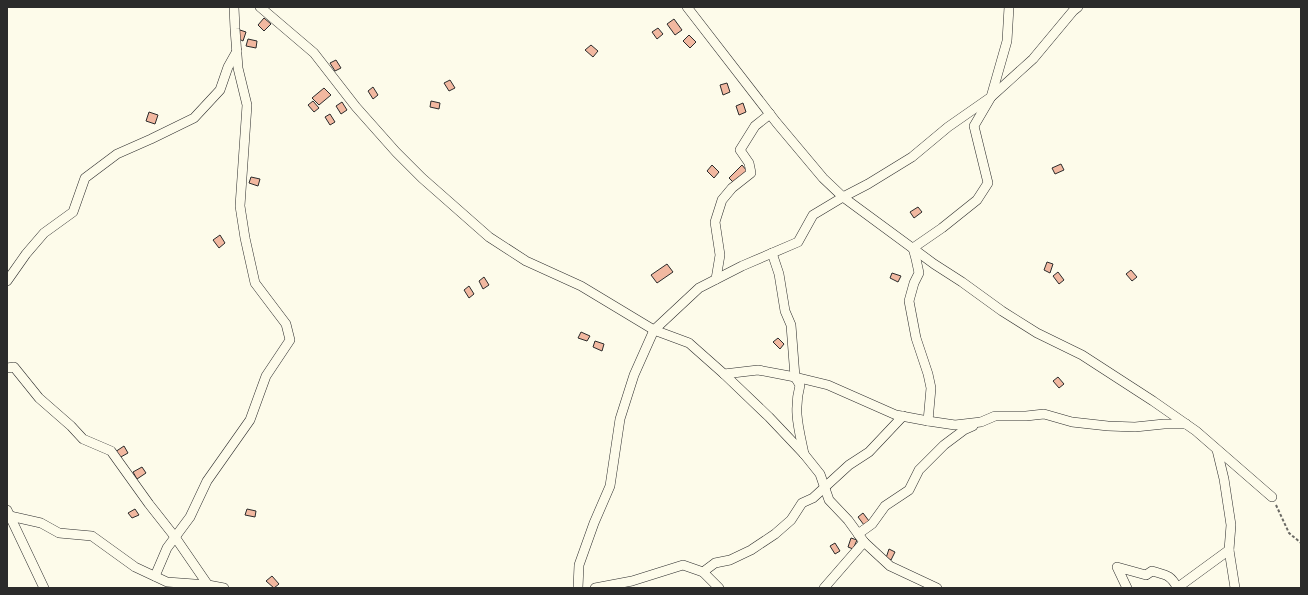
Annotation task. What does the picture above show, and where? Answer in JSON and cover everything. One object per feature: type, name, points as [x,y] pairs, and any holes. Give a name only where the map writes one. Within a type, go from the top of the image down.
[{"type":"street","points":[[155,576],[167,548],[190,517],[207,481],[250,420],[266,376],[290,340],[286,324],[255,283],[245,238],[240,206],[247,105],[238,68],[234,7]]},
{"type":"street","points":[[260,7],[314,53],[356,107],[396,152],[422,178],[489,237],[526,261],[581,286],[654,330],[689,343],[769,417],[804,454],[820,474],[829,500],[848,520],[864,542],[890,566],[937,588]]},
{"type":"street","points":[[687,7],[770,114],[823,178],[843,197],[912,248],[1002,311],[1037,333],[1082,355],[1186,424],[1272,497]]},
{"type":"street","points":[[912,248],[942,228],[976,200],[988,183],[974,126],[991,97],[1008,41],[1009,7]]},
{"type":"street","points":[[578,588],[579,565],[594,523],[610,486],[620,420],[634,375],[654,330],[698,288],[798,242],[814,215],[912,157],[948,127],[991,97],[1032,59],[1078,7]]},
{"type":"street","points":[[7,281],[26,254],[44,233],[73,212],[85,178],[117,154],[194,118],[220,90],[228,67],[237,51]]},
{"type":"street","points":[[716,279],[720,255],[715,222],[722,200],[732,188],[751,173],[749,163],[740,150],[755,126],[770,114]]},
{"type":"street","points":[[912,248],[919,273],[914,283],[909,302],[916,338],[931,388],[928,421]]},
{"type":"street","points":[[772,253],[778,274],[785,311],[791,325],[795,377],[800,385],[797,395],[797,423],[804,454]]},
{"type":"street","points":[[7,368],[14,367],[39,398],[71,426],[83,439],[111,451],[175,537],[208,585]]},
{"type":"street","points":[[724,374],[758,370],[828,385],[896,415],[955,425],[982,422]]},
{"type":"street","points":[[858,534],[872,524],[884,506],[909,490],[919,470],[944,445],[964,430],[995,416],[1026,416],[1044,414],[1072,422],[1108,426],[1135,427],[1164,424],[1186,424]]},
{"type":"street","points":[[703,572],[715,564],[730,560],[751,550],[775,534],[791,520],[802,503],[813,498],[849,465],[869,452],[903,416]]},
{"type":"street","points":[[1217,450],[1224,479],[1231,525],[1229,550],[1235,588]]},
{"type":"street","points":[[8,514],[41,524],[59,533],[92,536],[135,567],[167,582],[208,585],[224,588]]},
{"type":"street","points":[[8,514],[44,588]]},
{"type":"street","points":[[824,588],[864,542]]},
{"type":"street","points":[[1127,588],[1117,567],[1146,575],[1152,571],[1168,575],[1173,580],[1177,588],[1229,550]]},
{"type":"street","points":[[595,588],[632,581],[683,565],[703,572],[719,588]]},
{"type":"path","points":[[1272,497],[1290,532],[1301,543]]},
{"type":"building","points":[[264,18],[271,24],[264,31],[258,25]]},
{"type":"building","points":[[674,19],[682,30],[675,35],[667,24]]},
{"type":"building","points":[[658,28],[663,34],[657,39],[652,32]]},
{"type":"building","points":[[240,30],[246,32],[243,41],[237,38]]},
{"type":"building","points":[[689,35],[696,42],[690,48],[683,41]]},
{"type":"building","points":[[248,39],[257,41],[256,48],[246,46]]},
{"type":"building","points":[[591,45],[598,51],[593,57],[585,50]]},
{"type":"building","points":[[336,60],[341,68],[335,71],[330,63]]},
{"type":"building","points":[[450,80],[455,88],[449,91],[444,83]]},
{"type":"building","points":[[727,83],[730,92],[723,95],[720,85]]},
{"type":"building","points":[[373,87],[378,95],[373,99],[368,91]]},
{"type":"building","points":[[324,88],[331,95],[319,105],[312,98]]},
{"type":"building","points":[[313,101],[319,108],[314,112],[308,105]]},
{"type":"building","points":[[431,101],[440,103],[439,109],[430,107]]},
{"type":"building","points":[[342,102],[347,110],[341,114],[336,106]]},
{"type":"building","points":[[743,103],[746,112],[739,115],[736,106]]},
{"type":"building","points":[[149,112],[158,115],[155,124],[146,121]]},
{"type":"building","points":[[330,114],[335,122],[330,125],[325,117]]},
{"type":"building","points":[[1061,164],[1064,170],[1055,174],[1052,168]]},
{"type":"building","points":[[712,165],[719,172],[714,178],[707,171]]},
{"type":"building","points":[[742,165],[747,171],[735,184],[729,178]]},
{"type":"building","points":[[251,177],[260,179],[258,186],[249,183]]},
{"type":"building","points":[[918,207],[922,212],[914,218],[910,212]]},
{"type":"building","points":[[220,235],[225,243],[219,248],[213,240]]},
{"type":"building","points":[[1047,262],[1053,264],[1050,273],[1044,270]]},
{"type":"building","points":[[667,264],[673,272],[657,283],[651,275]]},
{"type":"building","points":[[1131,270],[1137,277],[1132,281],[1126,274]]},
{"type":"building","points":[[1058,272],[1064,280],[1059,284],[1053,276]]},
{"type":"building","points":[[892,273],[901,276],[898,282],[890,278]]},
{"type":"building","points":[[484,277],[489,285],[483,289],[479,281]]},
{"type":"building","points":[[469,286],[474,294],[469,298],[464,290]]},
{"type":"building","points":[[581,332],[590,336],[587,341],[578,338]]},
{"type":"building","points":[[778,338],[784,344],[780,349],[773,342]]},
{"type":"building","points":[[595,341],[604,344],[602,351],[593,347]]},
{"type":"building","points":[[1058,377],[1064,384],[1059,388],[1053,381]]},
{"type":"building","points":[[124,446],[128,453],[119,458],[115,452]]},
{"type":"building","points":[[142,467],[146,473],[137,479],[133,472]]},
{"type":"building","points":[[135,509],[139,515],[132,518],[128,513]]},
{"type":"building","points":[[247,509],[256,511],[255,517],[245,515]]},
{"type":"building","points":[[863,513],[869,521],[864,525],[858,517]]},
{"type":"building","points":[[851,538],[857,540],[853,549],[848,547]]},
{"type":"building","points":[[835,543],[840,551],[835,554],[830,546]]},
{"type":"building","points":[[889,549],[895,552],[891,560],[886,558]]},
{"type":"building","points":[[272,576],[279,584],[274,588],[266,581]]}]
